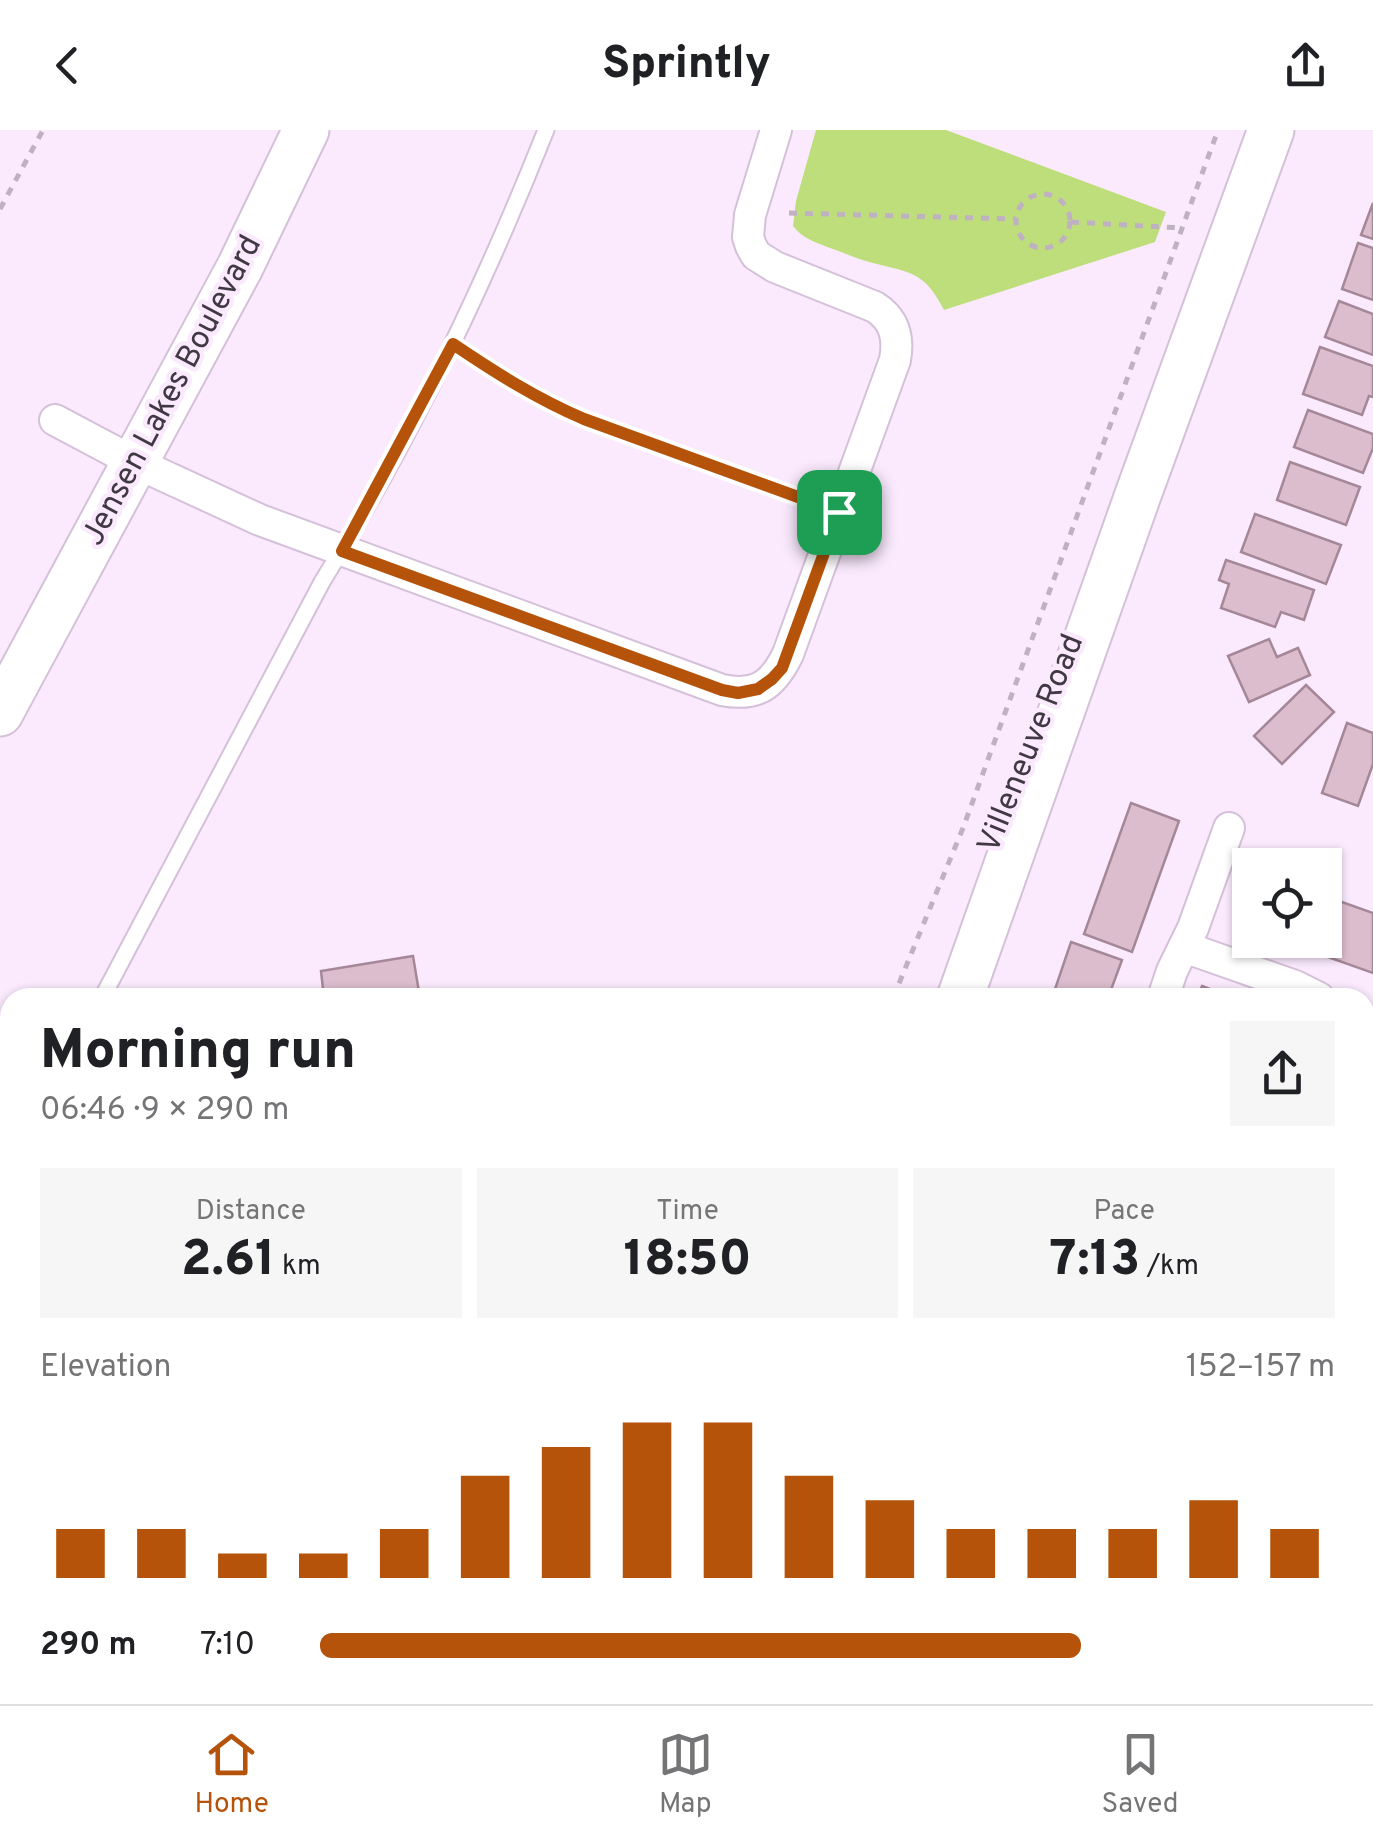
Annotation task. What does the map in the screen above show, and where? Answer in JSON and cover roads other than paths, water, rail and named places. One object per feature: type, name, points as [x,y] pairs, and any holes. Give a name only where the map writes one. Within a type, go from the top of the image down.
[{"type":"main road","name":"Jensen Lakes Boulevard","points":[[0,713],[26,652],[240,268],[306,130]]},
{"type":"main road","name":"Villeneuve Road","points":[[964,988],[1271,130]]},
{"type":"main road","name":"Villeneuve Road","points":[[934,988],[1051,692],[1139,492]]},
{"type":"street","points":[[56,420],[217,502],[342,551],[722,690],[758,689],[782,668],[898,347],[896,334],[884,312],[876,306],[775,267],[756,255],[750,246],[750,214],[776,130]]},
{"type":"street","points":[[1167,988],[1194,928],[1229,828]]},
{"type":"street","points":[[1184,947],[1299,988]]},
{"type":"lane","points":[[107,988],[453,344],[546,130]]},
{"type":"lane","points":[[453,344],[510,382],[584,419],[839,512]]}]
